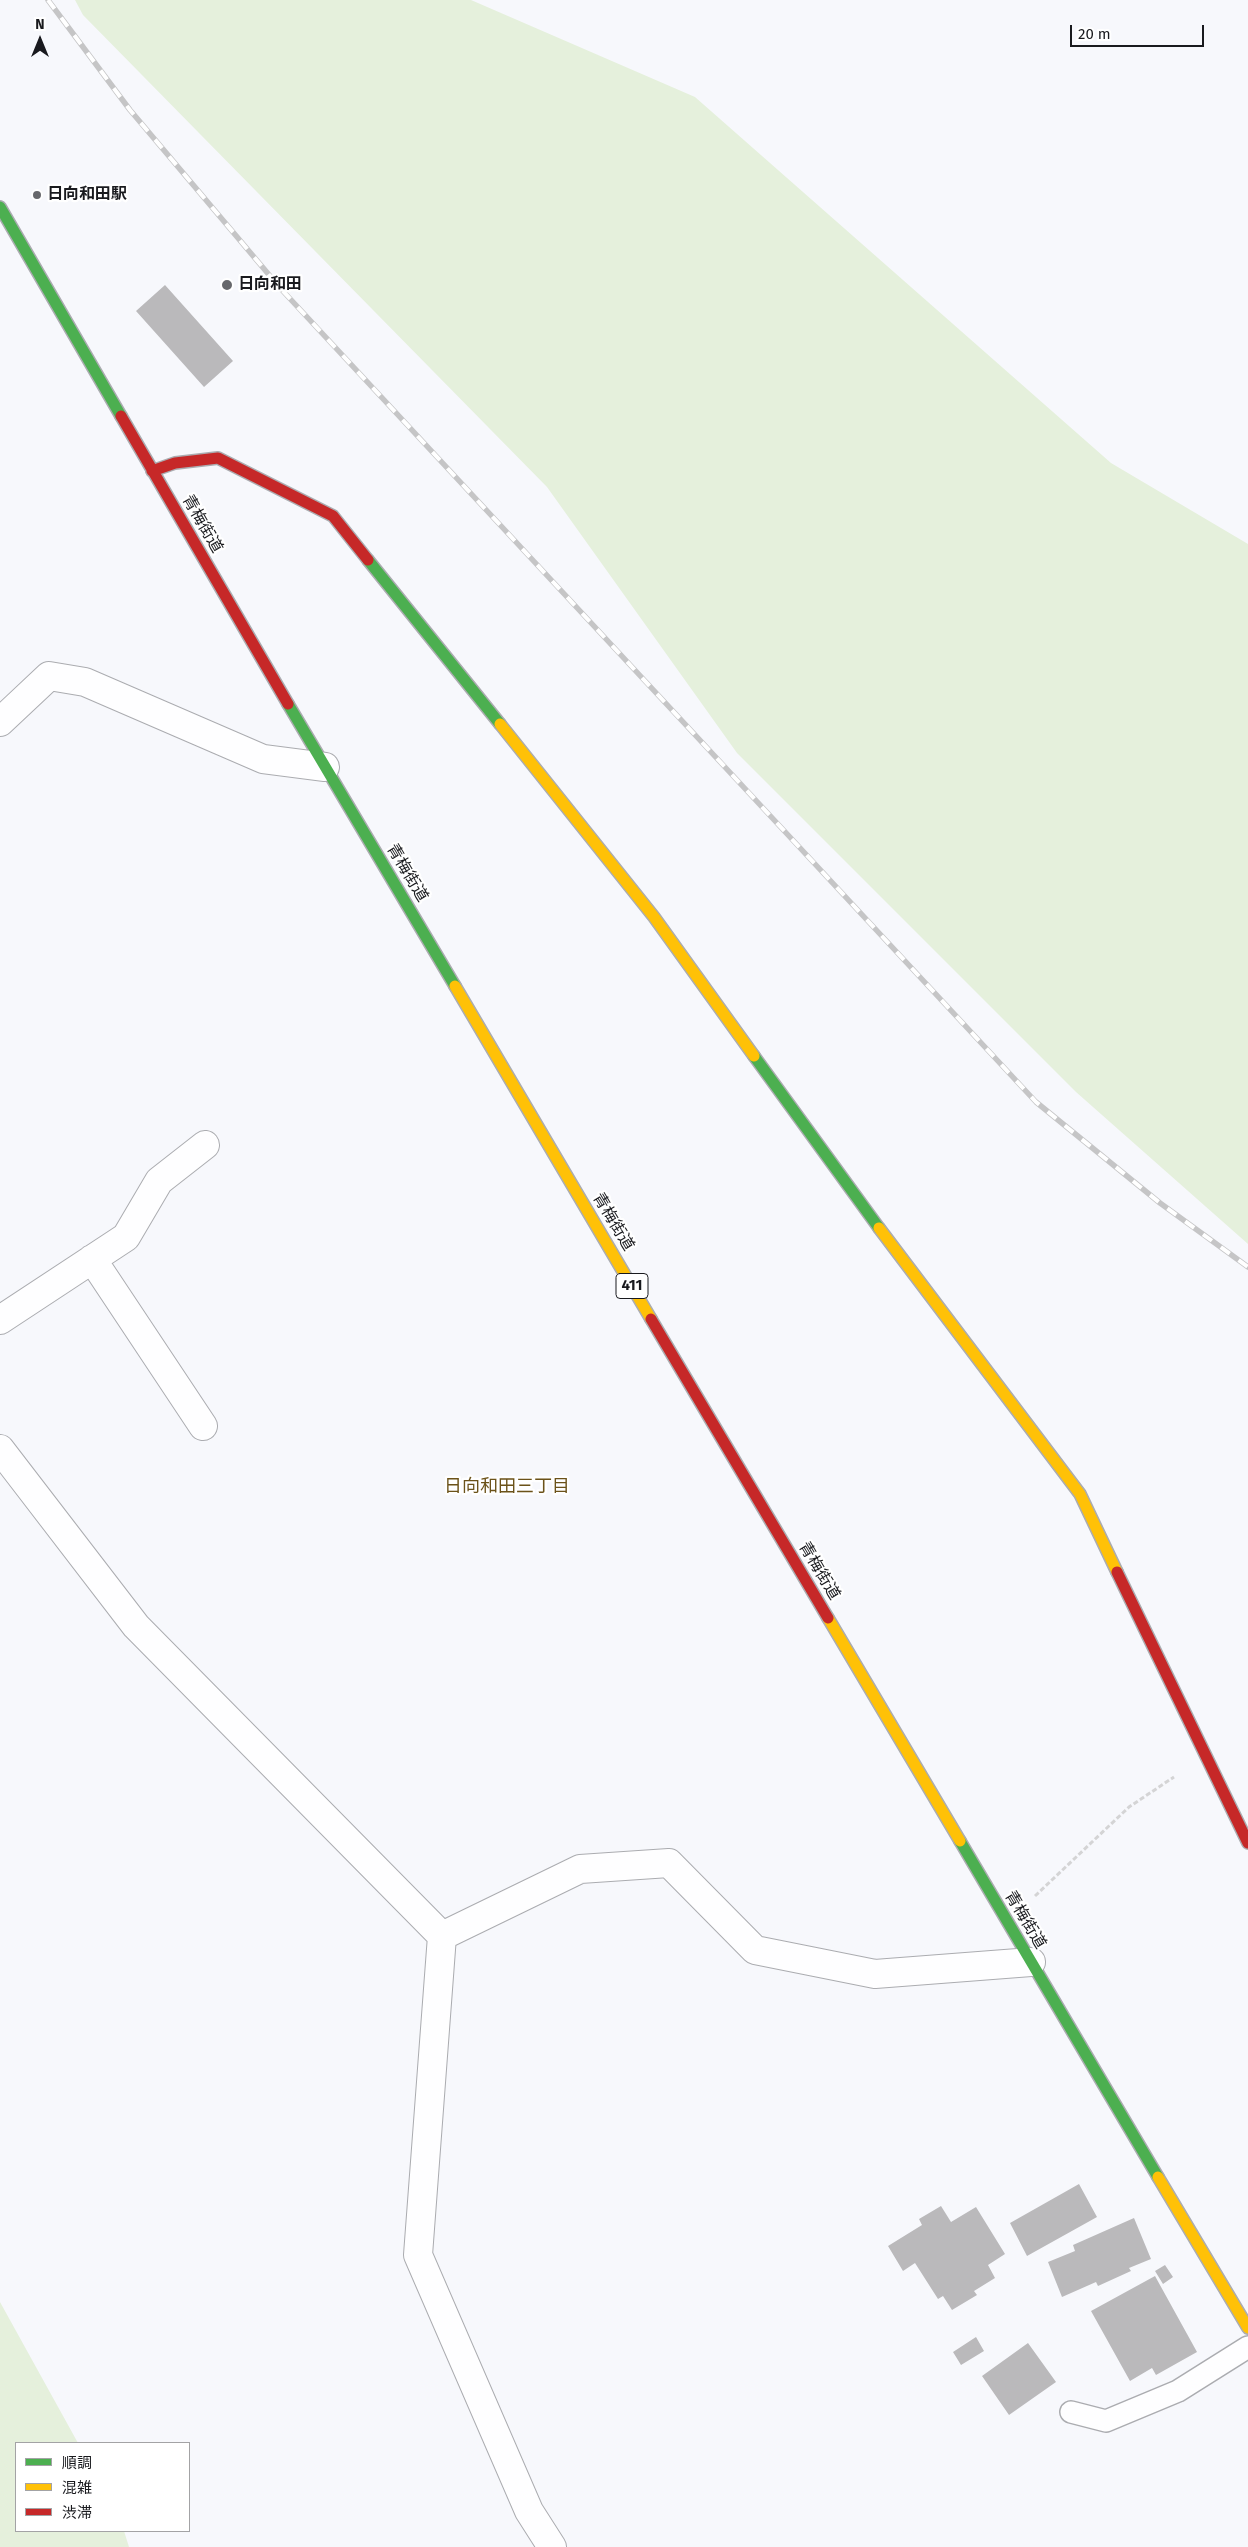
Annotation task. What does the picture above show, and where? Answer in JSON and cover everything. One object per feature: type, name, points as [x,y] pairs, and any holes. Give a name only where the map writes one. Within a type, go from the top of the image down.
[{"type":"main road","name":"青梅街道","points":[[0,207],[6,229],[152,471],[1248,2328]]},
{"type":"main road","points":[[152,471],[175,463],[218,458],[333,516],[654,917],[861,1204],[1080,1494],[1248,1844]]},
{"type":"street","points":[[0,722],[49,676],[85,682],[263,759],[325,767]]},
{"type":"street","points":[[0,1320],[126,1237],[159,1181],[205,1145]]},
{"type":"street","points":[[92,1259],[203,1426]]},
{"type":"street","points":[[0,1449],[136,1626],[442,1936],[418,2255],[530,2511],[552,2547]]},
{"type":"street","points":[[442,1936],[580,1869],[669,1863],[755,1950],[875,1974],[1031,1962]]},
{"type":"lane","points":[[1071,2412],[1106,2421],[1178,2391],[1248,2347]]},
{"type":"path","points":[[1007,1922],[1130,1807],[1206,1756]]},
{"type":"green space","points":[[75,0],[471,0],[695,97],[1111,463],[1248,544],[1248,1244],[1076,1092],[737,753],[547,487],[83,15]]},
{"type":"green space","points":[[0,2302],[77,2442],[15,2442],[15,2532],[124,2532],[129,2547],[0,2547]]},
{"type":"building","points":[[165,285],[233,361],[204,387],[136,311]]},
{"type":"building","points":[[1079,2184],[1097,2217],[1027,2256],[1010,2223]]},
{"type":"building","points":[[941,2206],[951,2222],[976,2207],[1005,2254],[988,2265],[995,2278],[974,2291],[977,2295],[952,2310],[943,2296],[938,2299],[915,2263],[903,2271],[888,2246],[922,2225],[919,2219]]},
{"type":"building","points":[[1134,2218],[1151,2259],[1129,2268],[1131,2271],[1098,2286],[1096,2282],[1062,2297],[1048,2262],[1075,2251],[1073,2245]]},
{"type":"building","points":[[1165,2265],[1173,2277],[1163,2284],[1155,2271]]},
{"type":"building","points":[[1155,2276],[1197,2352],[1156,2375],[1152,2368],[1130,2381],[1091,2311]]},
{"type":"building","points":[[976,2337],[984,2351],[961,2365],[953,2352]]},
{"type":"building","points":[[1028,2343],[1056,2382],[1009,2415],[982,2376]]},
{"type":"railway","points":[[48,0],[130,110],[281,289],[1036,1102],[1160,1203],[1248,1267]]},
{"type":"traffic: fast","points":[[0,207],[121,416]]},
{"type":"traffic: fast","points":[[368,560],[500,724]]},
{"type":"traffic: fast","points":[[288,704],[455,986]]},
{"type":"traffic: fast","points":[[754,1056],[879,1228]]},
{"type":"traffic: fast","points":[[960,1841],[1158,2177]]},
{"type":"traffic: slow","points":[[500,724],[654,917],[754,1056]]},
{"type":"traffic: slow","points":[[455,986],[651,1319]]},
{"type":"traffic: slow","points":[[879,1228],[1080,1494],[1117,1572]]},
{"type":"traffic: slow","points":[[828,1618],[960,1841]]},
{"type":"traffic: slow","points":[[1158,2177],[1248,2328]]},
{"type":"traffic: jam","points":[[121,416],[288,704]]},
{"type":"traffic: jam","points":[[152,471],[175,463],[218,458],[333,516],[368,560]]},
{"type":"traffic: jam","points":[[651,1319],[828,1618]]},
{"type":"traffic: jam","points":[[1117,1572],[1248,1843]]},
{"type":"place","name":"日向和田駅","points":[[37,195]]},
{"type":"place","name":"日向和田","points":[[227,285]]},
{"type":"district","name":"日向和田三丁目","points":[[507,1487]]}]
